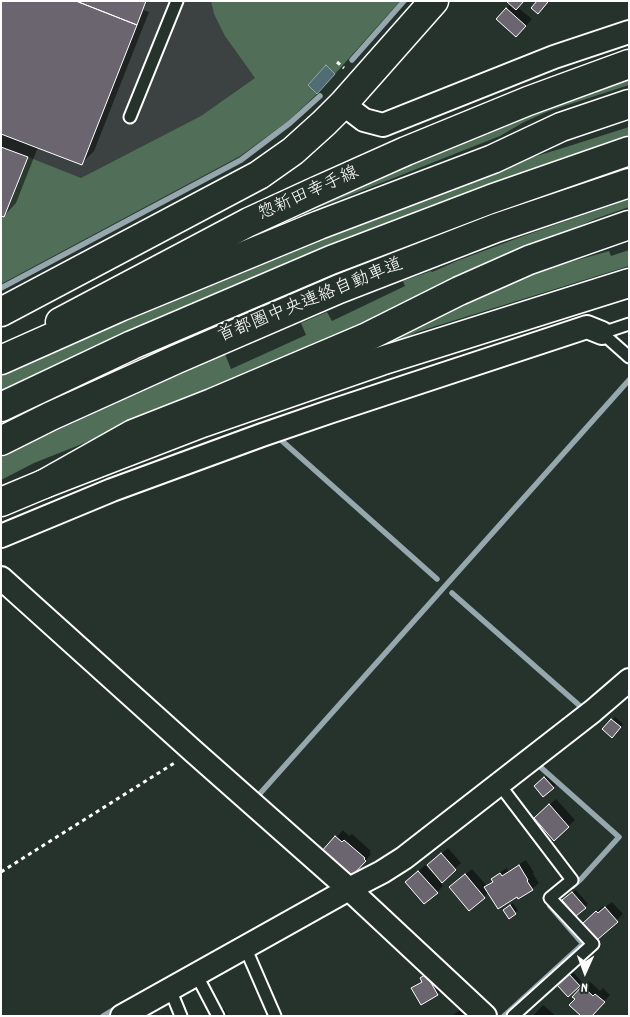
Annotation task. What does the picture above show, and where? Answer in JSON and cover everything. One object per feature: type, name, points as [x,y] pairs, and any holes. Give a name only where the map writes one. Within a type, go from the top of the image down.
[{"type":"main road","points":[[1,312],[260,175],[293,151],[343,104],[434,1]]},
{"type":"main road","name":"惣新田幸手線","points":[[1,353],[249,222],[312,192],[519,105],[629,64]]},
{"type":"main road","points":[[1,360],[120,307],[319,225],[493,159],[561,127],[629,104]]},
{"type":"main road","name":"首都圏中央連絡自動車道","points":[[1,407],[132,345],[331,260],[491,199],[629,151]]},
{"type":"main road","name":"首都圏中央連絡自動車道","points":[[1,441],[51,416],[177,359],[339,289],[496,228],[629,183]]},
{"type":"main road","points":[[44,484],[133,434],[212,403],[365,338],[458,291],[530,260],[629,225]]},
{"type":"main road","points":[[1,502],[202,422],[381,361],[629,283]]},
{"type":"street","points":[[343,104],[364,120],[383,125],[554,57],[629,32]]},
{"type":"street","points":[[1,536],[112,490],[328,412],[587,327],[602,333]]},
{"type":"street","points":[[1,578],[349,889],[485,1016]]},
{"type":"street","points":[[122,1016],[404,858],[585,717],[629,680]]},
{"type":"lane","points":[[130,117],[177,1]]},
{"type":"lane","points":[[629,324],[602,333],[629,357]]},
{"type":"lane","points":[[499,784],[572,880],[550,898],[593,944],[513,1016]]},
{"type":"lane","points":[[245,947],[276,1016]]},
{"type":"lane","points":[[196,974],[218,1016]]},
{"type":"lane","points":[[170,989],[181,1016]]},
{"type":"path","points":[[1,872],[193,751]]},
{"type":"shaded area","points":[[1,1],[249,1],[278,58],[317,94],[288,121],[240,157],[1,284]]},
{"type":"green space","points":[[211,1],[400,1],[335,74],[326,65],[308,85],[317,94],[288,121],[240,156],[1,284],[1,216],[4,217],[28,157],[81,178],[201,116],[255,78],[225,36],[214,14]]},
{"type":"green space","points":[[629,76],[629,85],[549,111],[524,122],[500,136],[310,211],[305,217],[302,212],[468,136]]},
{"type":"green space","points":[[629,127],[629,136],[535,168],[395,221],[228,289],[129,332],[1,392],[1,370],[232,270],[513,163]]},
{"type":"green space","points":[[629,199],[629,207],[595,219],[198,398],[34,463],[1,480],[1,456],[191,369],[225,354],[231,369],[306,335],[301,323],[327,312],[332,321],[405,286],[403,281]]},
{"type":"green space","points":[[629,250],[629,266],[417,332],[386,347],[384,343],[520,279],[546,269],[609,251],[611,256]]},
{"type":"water","points":[[326,65],[335,74],[317,94],[308,85]]},
{"type":"building","points":[[1,1],[76,1],[137,25],[82,165],[1,134]]},
{"type":"building","points":[[76,1],[146,1],[137,25]]},
{"type":"building","points":[[506,1],[524,1],[516,10]]},
{"type":"building","points":[[537,1],[548,2],[538,14],[531,8]]},
{"type":"building","points":[[506,8],[526,26],[516,37],[496,19]]},
{"type":"building","points":[[1,147],[28,157],[4,217],[1,216]]},
{"type":"building","points":[[611,719],[621,727],[612,738],[602,729]]},
{"type":"building","points":[[544,777],[554,788],[543,797],[534,786]]},
{"type":"building","points":[[549,804],[569,827],[554,841],[534,818]]},
{"type":"building","points":[[335,836],[342,842],[344,840],[365,858],[366,861],[350,878],[321,852]]},
{"type":"building","points":[[441,853],[456,870],[442,883],[427,865]]},
{"type":"building","points":[[519,865],[533,890],[498,909],[484,887],[493,882],[491,879],[500,873],[502,876]]},
{"type":"building","points":[[418,871],[438,893],[424,904],[405,882]]},
{"type":"building","points":[[465,874],[485,898],[469,911],[449,887]]},
{"type":"building","points":[[572,892],[586,908],[576,916],[562,900]]},
{"type":"building","points":[[510,905],[516,914],[509,919],[503,910]]},
{"type":"building","points":[[605,907],[618,922],[597,940],[582,924],[596,911],[598,913]]},
{"type":"building","points":[[426,974],[438,995],[421,1005],[411,988],[422,982],[420,978]]},
{"type":"building","points":[[569,974],[580,986],[568,997],[557,985]]},
{"type":"building","points":[[582,986],[593,996],[595,994],[605,1002],[592,1016],[581,1016],[569,1005],[575,999],[572,997]]},
{"type":"waterway","points":[[352,60],[404,1]]},
{"type":"waterway","points":[[1,288],[241,160],[290,123],[320,96]]},
{"type":"waterway","points":[[256,798],[629,380]]},
{"type":"waterway","points":[[281,440],[437,579]]},
{"type":"waterway","points":[[452,593],[580,706]]},
{"type":"waterway","points":[[539,762],[537,764],[619,837],[573,886]]},
{"type":"waterway","points":[[504,1016],[583,944],[550,906]]},
{"type":"waterway","points":[[103,1016],[118,1007]]}]
